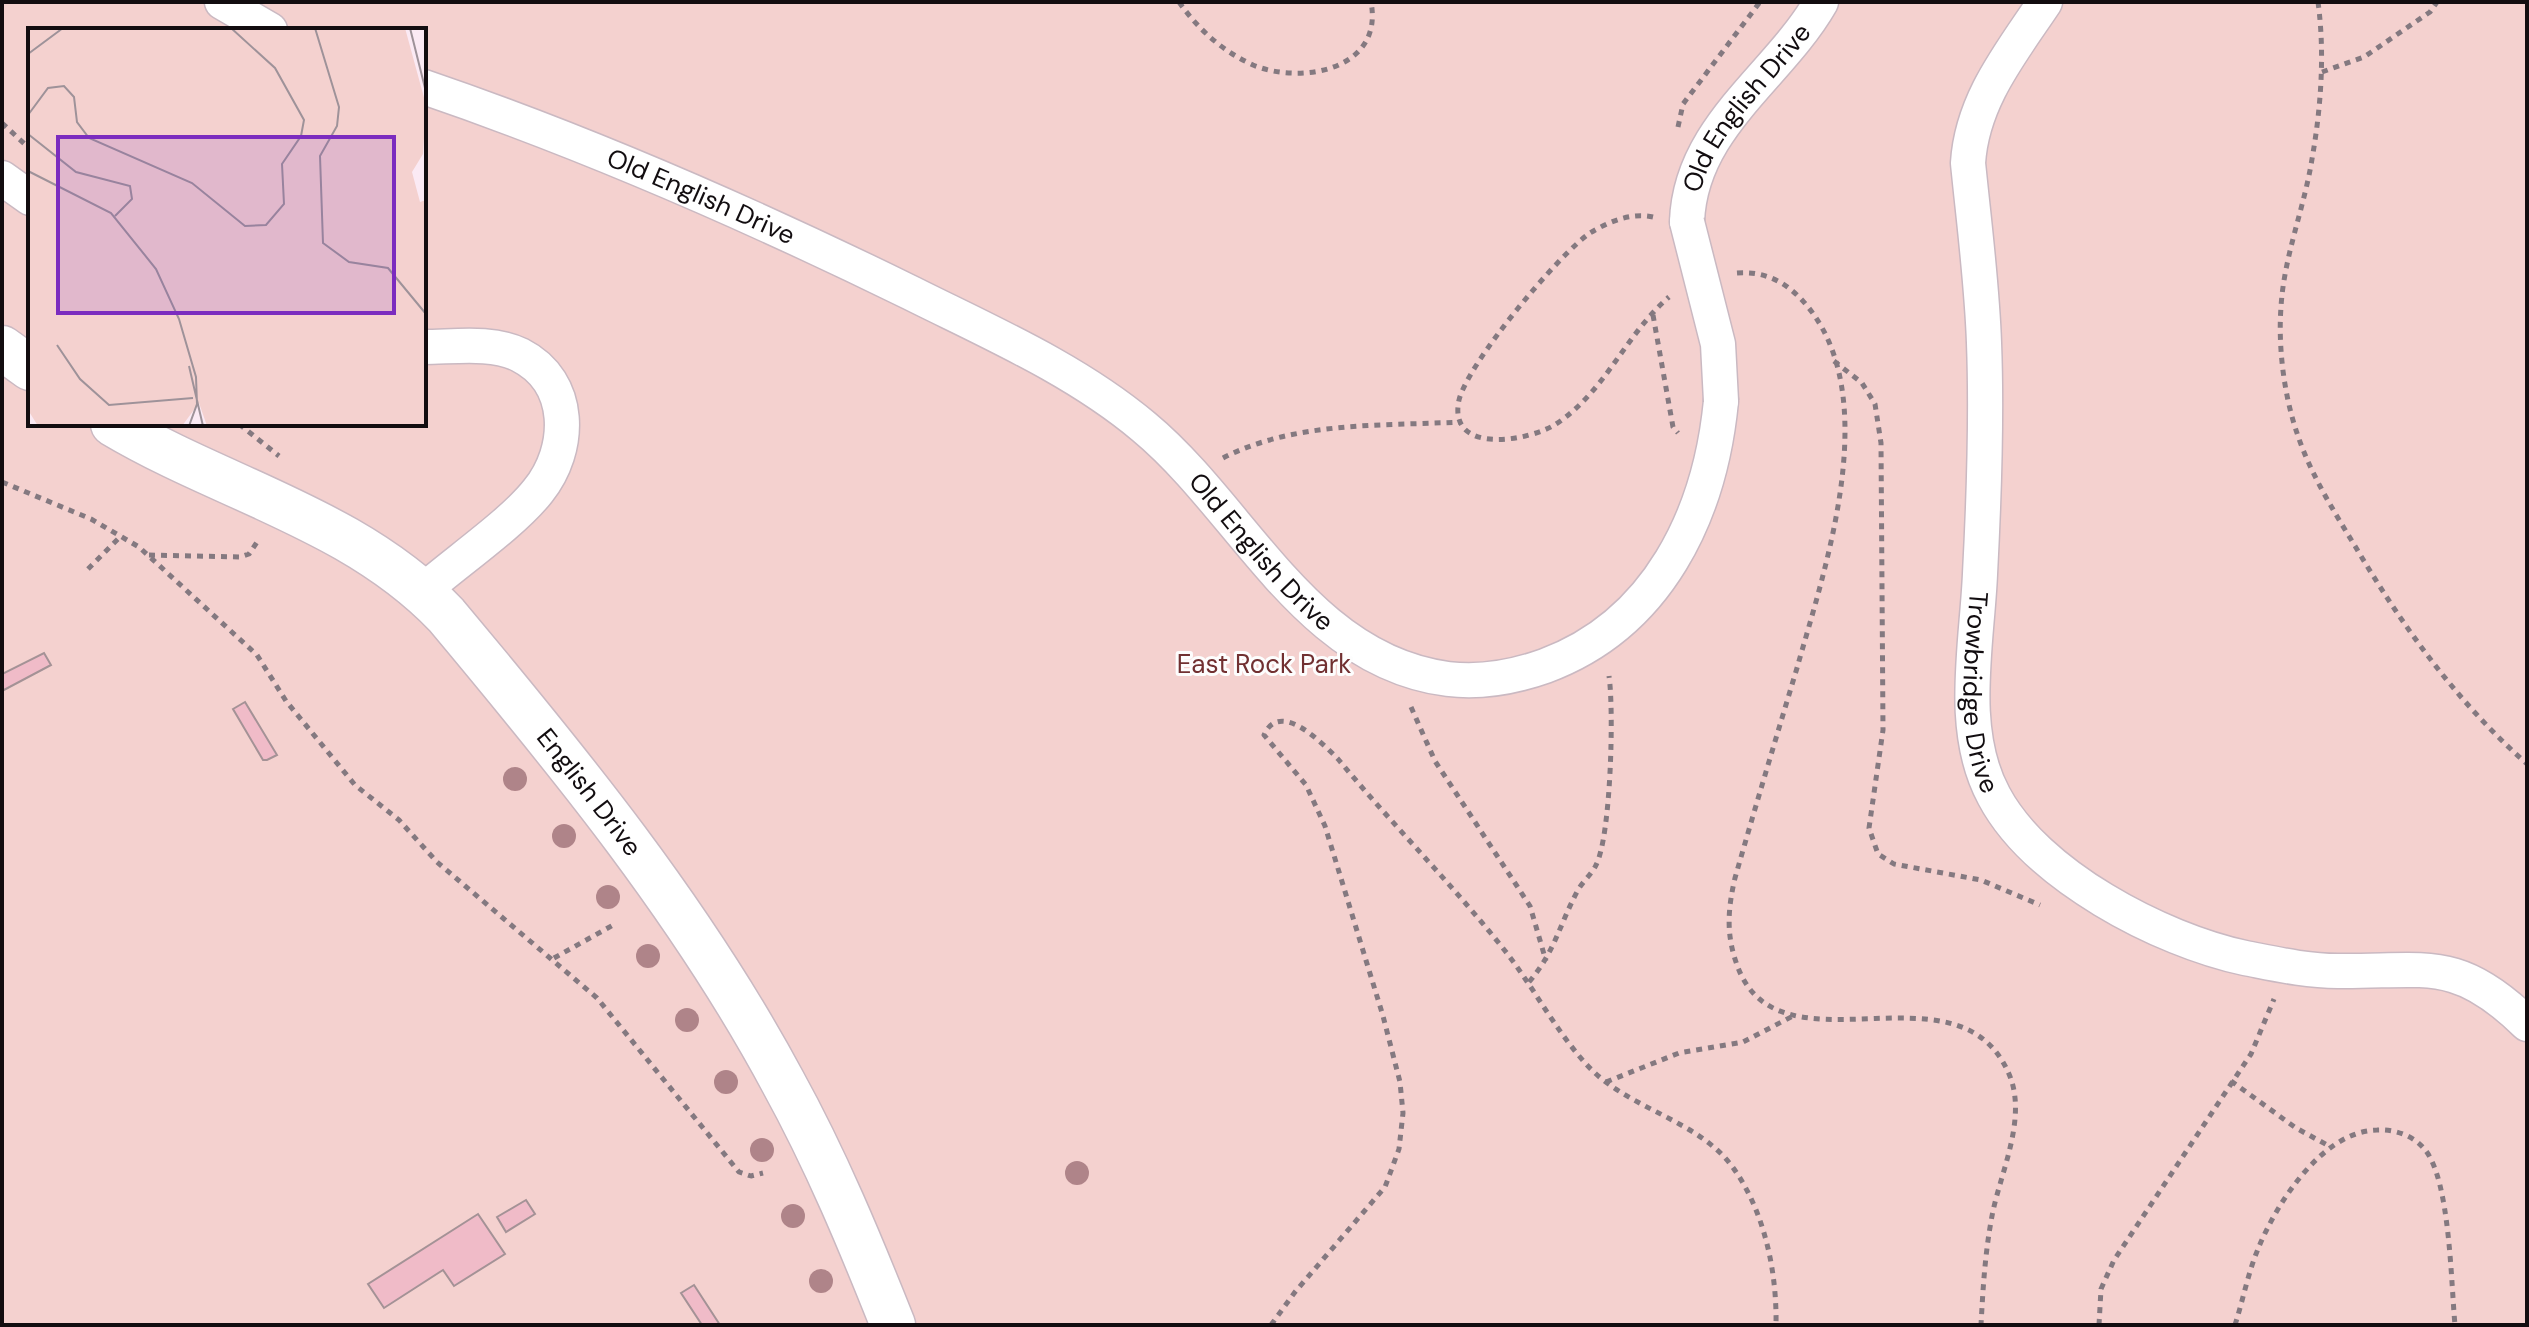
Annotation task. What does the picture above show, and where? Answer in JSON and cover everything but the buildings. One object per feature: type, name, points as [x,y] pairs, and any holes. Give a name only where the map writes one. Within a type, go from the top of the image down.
[{"type":"street","points":[[222,2],[267,28]]},
{"type":"street","name":"Old English Drive","points":[[426,88],[612,156],[729,205],[1010,342],[1083,384],[1143,426],[1195,475],[1317,616],[1360,646],[1403,667],[1447,679],[1490,679],[1523,674],[1561,660],[1599,639],[1652,591],[1684,541],[1701,503],[1717,445],[1721,401],[1718,344],[1687,222],[1693,181],[1717,132],[1790,48],[1821,2]]},
{"type":"street","name":"Trowbridge Drive","points":[[2045,2],[1988,88],[1970,138],[1968,163],[1984,343],[1982,540],[1973,679],[1983,768],[1993,796],[2013,825],[2069,880],[2140,918],[2186,938],[2238,956],[2283,966],[2340,971],[2398,967],[2452,974],[2482,986],[2527,1024]]},
{"type":"street","points":[[2,178],[28,197]]},
{"type":"street","points":[[423,591],[539,491],[557,461],[563,420],[558,397],[543,371],[520,355],[494,347],[426,347]]},
{"type":"street","points":[[2,348],[28,367]]},
{"type":"street","name":"English Drive","points":[[117,426],[174,457],[329,528],[375,555],[423,591],[511,693],[636,851],[732,992],[783,1082],[845,1206],[893,1325]]},
{"type":"path","points":[[1179,2],[1193,22],[1219,46],[1253,65],[1282,73],[1308,74],[1332,70],[1351,60],[1363,47],[1374,15],[1371,2]]},
{"type":"path","points":[[2318,2],[2322,72],[2312,160],[2289,255],[2281,307],[2282,361],[2297,433],[2326,499],[2405,627],[2458,696],[2527,764]]},
{"type":"path","points":[[2322,72],[2364,57],[2421,19],[2437,2]]},
{"type":"path","points":[[2,123],[28,147]]},
{"type":"path","points":[[1675,293],[1653,315],[1592,395],[1546,429],[1511,440],[1488,439],[1470,433],[1461,422],[1459,399],[1478,361],[1543,280],[1589,234],[1637,215],[1687,222]]},
{"type":"path","points":[[1727,274],[1769,276],[1788,286],[1824,331],[1842,396],[1842,475],[1816,609],[1729,905],[1728,933],[1741,978],[1755,996],[1793,1016],[1856,1020],[1925,1018],[1952,1022],[1975,1032],[1996,1050],[2010,1076],[2014,1124],[1983,1266],[1981,1325]]},
{"type":"path","points":[[1653,315],[1673,427],[1688,441],[1717,445]]},
{"type":"path","points":[[1195,475],[1257,443],[1296,435],[1340,427],[1461,422]]},
{"type":"path","points":[[241,426],[287,467]]},
{"type":"path","points":[[2,482],[51,501],[122,535],[148,555],[257,655],[286,701],[355,785],[399,820],[437,862],[554,958],[597,998],[739,1172],[751,1176],[763,1173]]},
{"type":"path","points":[[148,555],[240,557],[249,554],[263,529]]},
{"type":"path","points":[[88,569],[122,535]]},
{"type":"path","points":[[1529,982],[1546,961],[1579,886],[1596,866],[1600,852],[1608,796],[1612,714],[1608,662],[1599,639]]},
{"type":"path","points":[[1403,667],[1408,700],[1435,761],[1530,906],[1546,961]]},
{"type":"path","points":[[1271,1325],[1295,1292],[1385,1187],[1399,1149],[1403,1113],[1400,1082],[1383,1016],[1325,826],[1306,785],[1266,742],[1264,735],[1268,727],[1277,721],[1291,723],[1323,744],[1469,906],[1529,982],[1568,1041],[1605,1082],[1710,1144],[1735,1170],[1748,1194],[1770,1256],[1776,1288],[1776,1325]]},
{"type":"path","points":[[554,958],[615,924]]},
{"type":"path","points":[[2099,1325],[2101,1289],[2114,1260],[2263,1030],[2283,966]]},
{"type":"path","points":[[1605,1082],[1679,1053],[1743,1042],[1793,1016]]},
{"type":"path","points":[[2231,1081],[2296,1128],[2329,1146]]},
{"type":"path","points":[[2235,1325],[2257,1251],[2271,1222],[2329,1146],[2344,1136],[2386,1130],[2411,1137],[2427,1152],[2443,1206],[2455,1325]]},
{"type":"green space","name":"East Rock Park","points":[[2,2],[2527,2],[2527,1325],[2,1325]]}]
